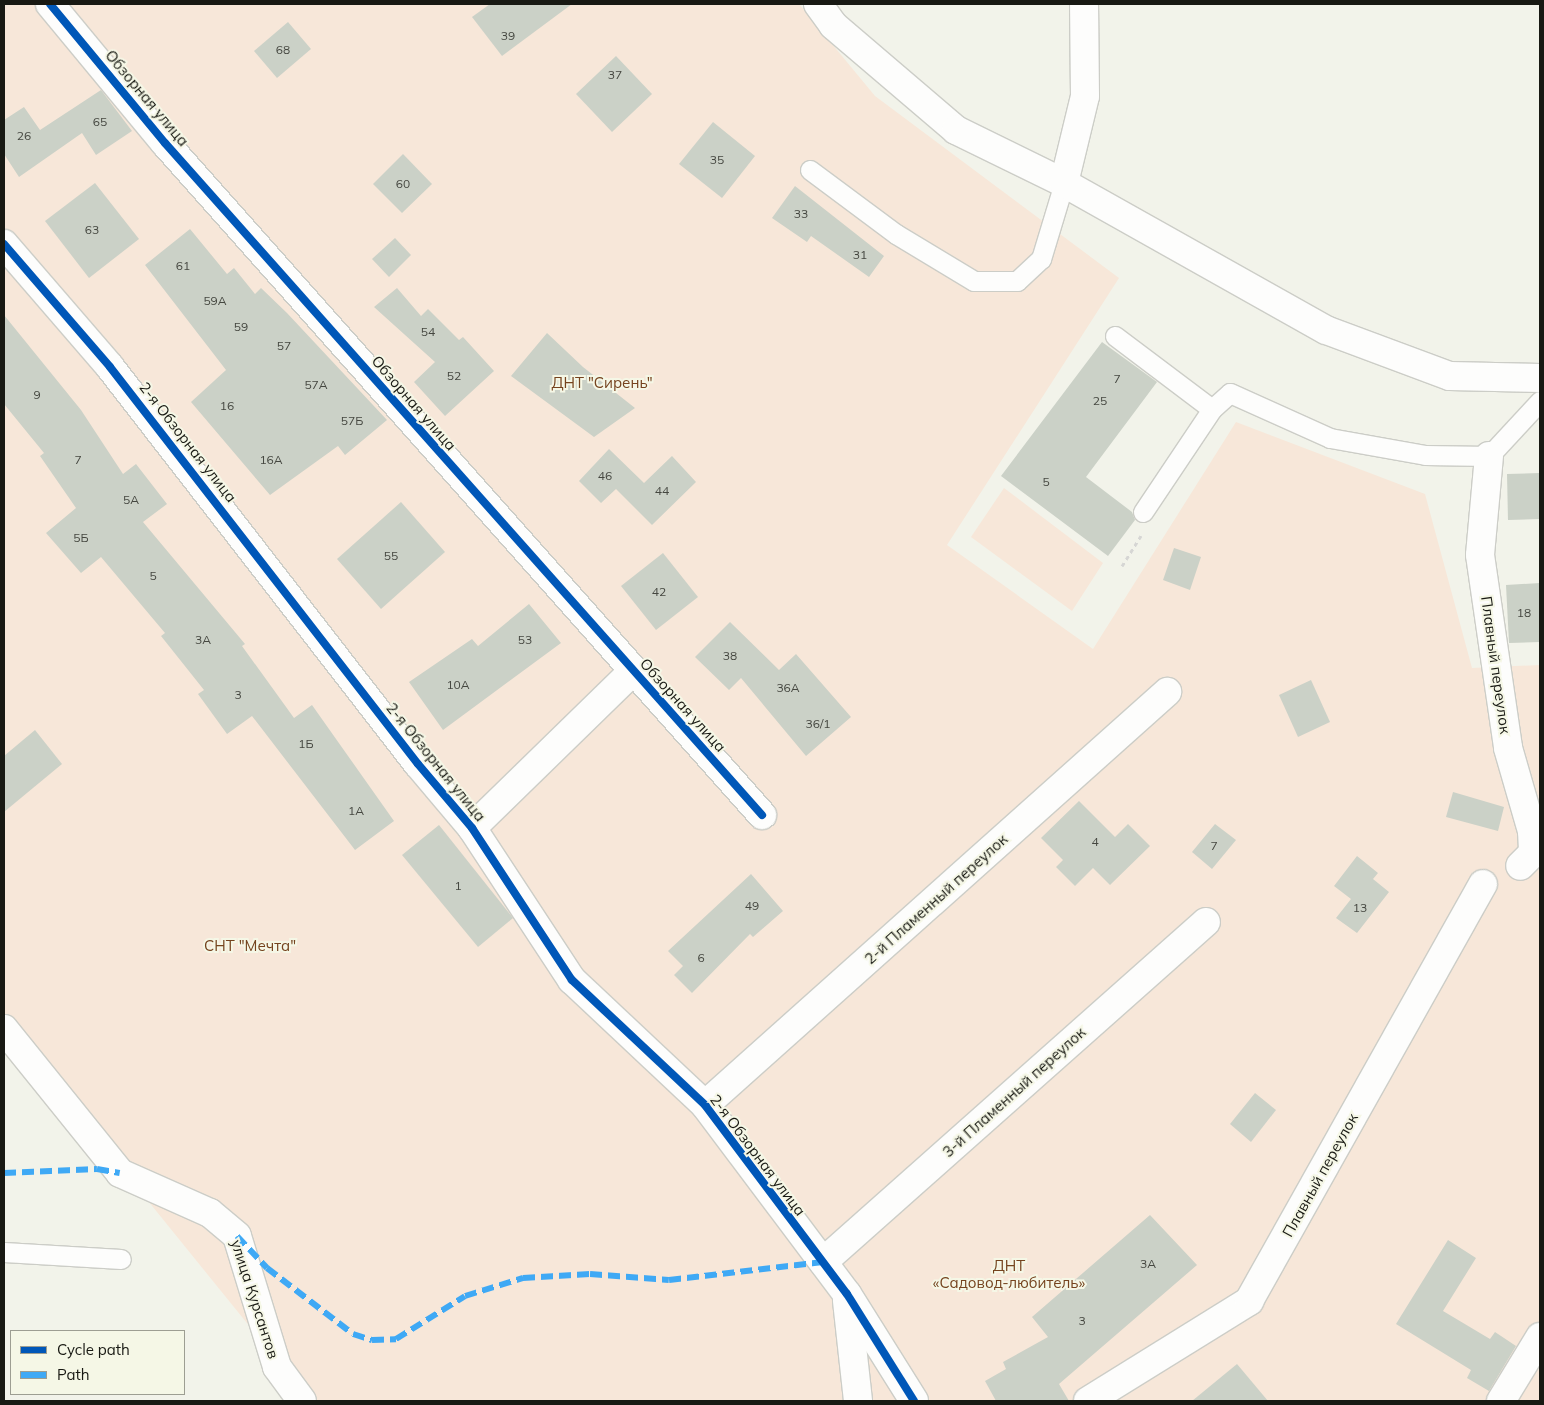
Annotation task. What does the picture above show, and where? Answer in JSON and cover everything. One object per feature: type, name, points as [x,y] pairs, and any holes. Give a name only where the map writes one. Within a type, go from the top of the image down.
[{"type":"street","name":"Обзорная улица","points":[[50,4],[165,143],[762,815]]},
{"type":"street","points":[[818,4],[833,25],[956,130],[1064,183],[1326,330],[1450,376],[1540,378]]},
{"type":"street","points":[[1064,183],[1085,96],[1084,4]]},
{"type":"street","name":"2-я Обзорная улица","points":[[4,244],[116,374],[418,764],[472,828],[572,980],[704,1105],[847,1294],[914,1401]]},
{"type":"street","name":"Плавный переулок","points":[[1489,456],[1480,555],[1508,748],[1532,831],[1532,853],[1520,866]]},
{"type":"street","points":[[472,828],[634,670]]},
{"type":"street","name":"2-й Пламенный переулок","points":[[704,1105],[1167,692]]},
{"type":"street","name":"Плавный переулок","points":[[1088,1401],[1249,1301],[1483,884]]},
{"type":"street","name":"3-й Пламенный переулок","points":[[823,1262],[1206,922]]},
{"type":"street","name":"улица Курсантов","points":[[4,1029],[120,1173],[210,1213],[238,1236],[277,1366],[302,1401]]},
{"type":"street","points":[[847,1294],[858,1401]]},
{"type":"street","points":[[1501,1401],[1540,1337]]},
{"type":"lane","points":[[810,170],[896,234],[974,281],[1017,281],[1041,259],[1064,183]]},
{"type":"lane","points":[[1115,336],[1212,409]]},
{"type":"lane","points":[[1144,519],[1212,409],[1230,393],[1330,438],[1425,455],[1489,456],[1540,401]]},
{"type":"lane","points":[[4,1252],[121,1259]]},
{"type":"path","points":[[1122,566],[1144,519]]},
{"type":"green space","name":"ДНТ \"Сирень\"","points":[[4,4],[799,4],[875,96],[1119,278],[947,545],[1093,649],[1236,422],[1425,494],[1472,668],[1540,665],[1540,1401],[310,1401],[4,1023]]},
{"type":"green space","points":[[1004,488],[1103,563],[1072,611],[971,537]]},
{"type":"building","points":[[490,4],[572,4],[502,56],[472,17]]},
{"type":"building","points":[[288,22],[311,49],[277,78],[254,51]]},
{"type":"building","points":[[616,56],[652,94],[612,132],[576,94]]},
{"type":"building","points":[[101,90],[132,131],[96,155],[82,133],[19,177],[4,154],[4,120],[24,107],[40,130]]},
{"type":"building","points":[[713,122],[755,156],[722,198],[679,164]]},
{"type":"building","points":[[403,154],[432,184],[402,213],[373,184]]},
{"type":"building","points":[[95,183],[139,239],[89,278],[45,221]]},
{"type":"building","points":[[795,186],[884,256],[869,277],[811,236],[807,242],[772,218]]},
{"type":"building","points":[[190,229],[227,274],[234,268],[255,294],[261,288],[287,313],[387,420],[345,455],[338,446],[270,495],[191,402],[226,370],[145,265]]},
{"type":"building","points":[[395,238],[411,255],[389,277],[372,259]]},
{"type":"building","points":[[397,288],[421,316],[428,309],[459,340],[463,337],[494,371],[445,416],[414,382],[435,362],[374,307]]},
{"type":"building","points":[[4,315],[81,410],[123,474],[136,464],[167,504],[143,522],[245,644],[242,646],[294,718],[312,705],[394,821],[355,850],[252,716],[227,734],[198,694],[204,690],[161,636],[165,633],[101,557],[81,573],[46,533],[76,508],[40,456],[44,453],[4,404]]},
{"type":"building","points":[[547,333],[583,367],[635,408],[594,437],[511,376]]},
{"type":"building","points":[[1102,342],[1157,382],[1086,477],[1132,512],[1135,520],[1108,556],[1001,476]]},
{"type":"building","points":[[609,449],[644,483],[672,456],[696,482],[652,525],[616,489],[601,503],[579,481]]},
{"type":"building","points":[[1540,473],[1540,519],[1508,520],[1507,474]]},
{"type":"building","points":[[401,502],[445,552],[381,609],[337,559]]},
{"type":"building","points":[[1174,548],[1201,557],[1190,590],[1163,580]]},
{"type":"building","points":[[663,553],[698,597],[656,630],[621,586]]},
{"type":"building","points":[[1540,583],[1540,642],[1509,643],[1506,585]]},
{"type":"building","points":[[529,604],[561,643],[443,730],[409,682],[472,639],[478,646]]},
{"type":"building","points":[[730,622],[779,670],[796,654],[851,717],[806,756],[741,678],[729,690],[695,657]]},
{"type":"building","points":[[1311,680],[1330,722],[1298,737],[1279,695]]},
{"type":"building","points":[[35,730],[62,764],[4,812],[4,756]]},
{"type":"building","points":[[1453,792],[1504,807],[1498,831],[1446,817]]},
{"type":"building","points":[[1079,801],[1115,837],[1128,824],[1150,846],[1110,885],[1093,868],[1075,886],[1056,867],[1063,860],[1041,838]]},
{"type":"building","points":[[1215,824],[1236,840],[1212,869],[1192,852]]},
{"type":"building","points":[[439,825],[513,918],[478,947],[402,855]]},
{"type":"building","points":[[1357,856],[1378,873],[1373,879],[1389,892],[1357,933],[1336,918],[1351,899],[1334,886]]},
{"type":"building","points":[[751,874],[783,911],[753,937],[750,934],[692,993],[674,975],[683,966],[668,951]]},
{"type":"building","points":[[1255,1093],[1276,1110],[1251,1142],[1230,1124]]},
{"type":"building","points":[[1150,1215],[1197,1265],[1059,1384],[1069,1401],[996,1401],[985,1381],[1006,1369],[1003,1362],[1048,1337],[1032,1317]]},
{"type":"building","points":[[1448,1240],[1476,1258],[1443,1311],[1490,1339],[1495,1332],[1516,1346],[1489,1391],[1467,1378],[1471,1370],[1396,1324]]},
{"type":"building","points":[[1237,1364],[1268,1401],[1192,1401]]},
{"type":"marked path","points":[[4,1173],[97,1169],[120,1173]]},
{"type":"marked path","points":[[237,1236],[267,1268],[353,1334],[372,1340],[396,1339],[465,1296],[523,1278],[590,1274],[669,1280],[823,1262]]},
{"type":"cycle path","points":[[50,4],[165,143],[762,815]]},
{"type":"cycle path","points":[[4,244],[110,367],[418,764],[472,828],[572,980],[705,1105],[847,1294],[914,1401]]},
{"type":"park label","name":"СНТ \"Мечта\"","points":[[250,946]]},
{"type":"park label","name":"ДНТ «Садовод-любитель»","points":[[1009,1274]]}]
